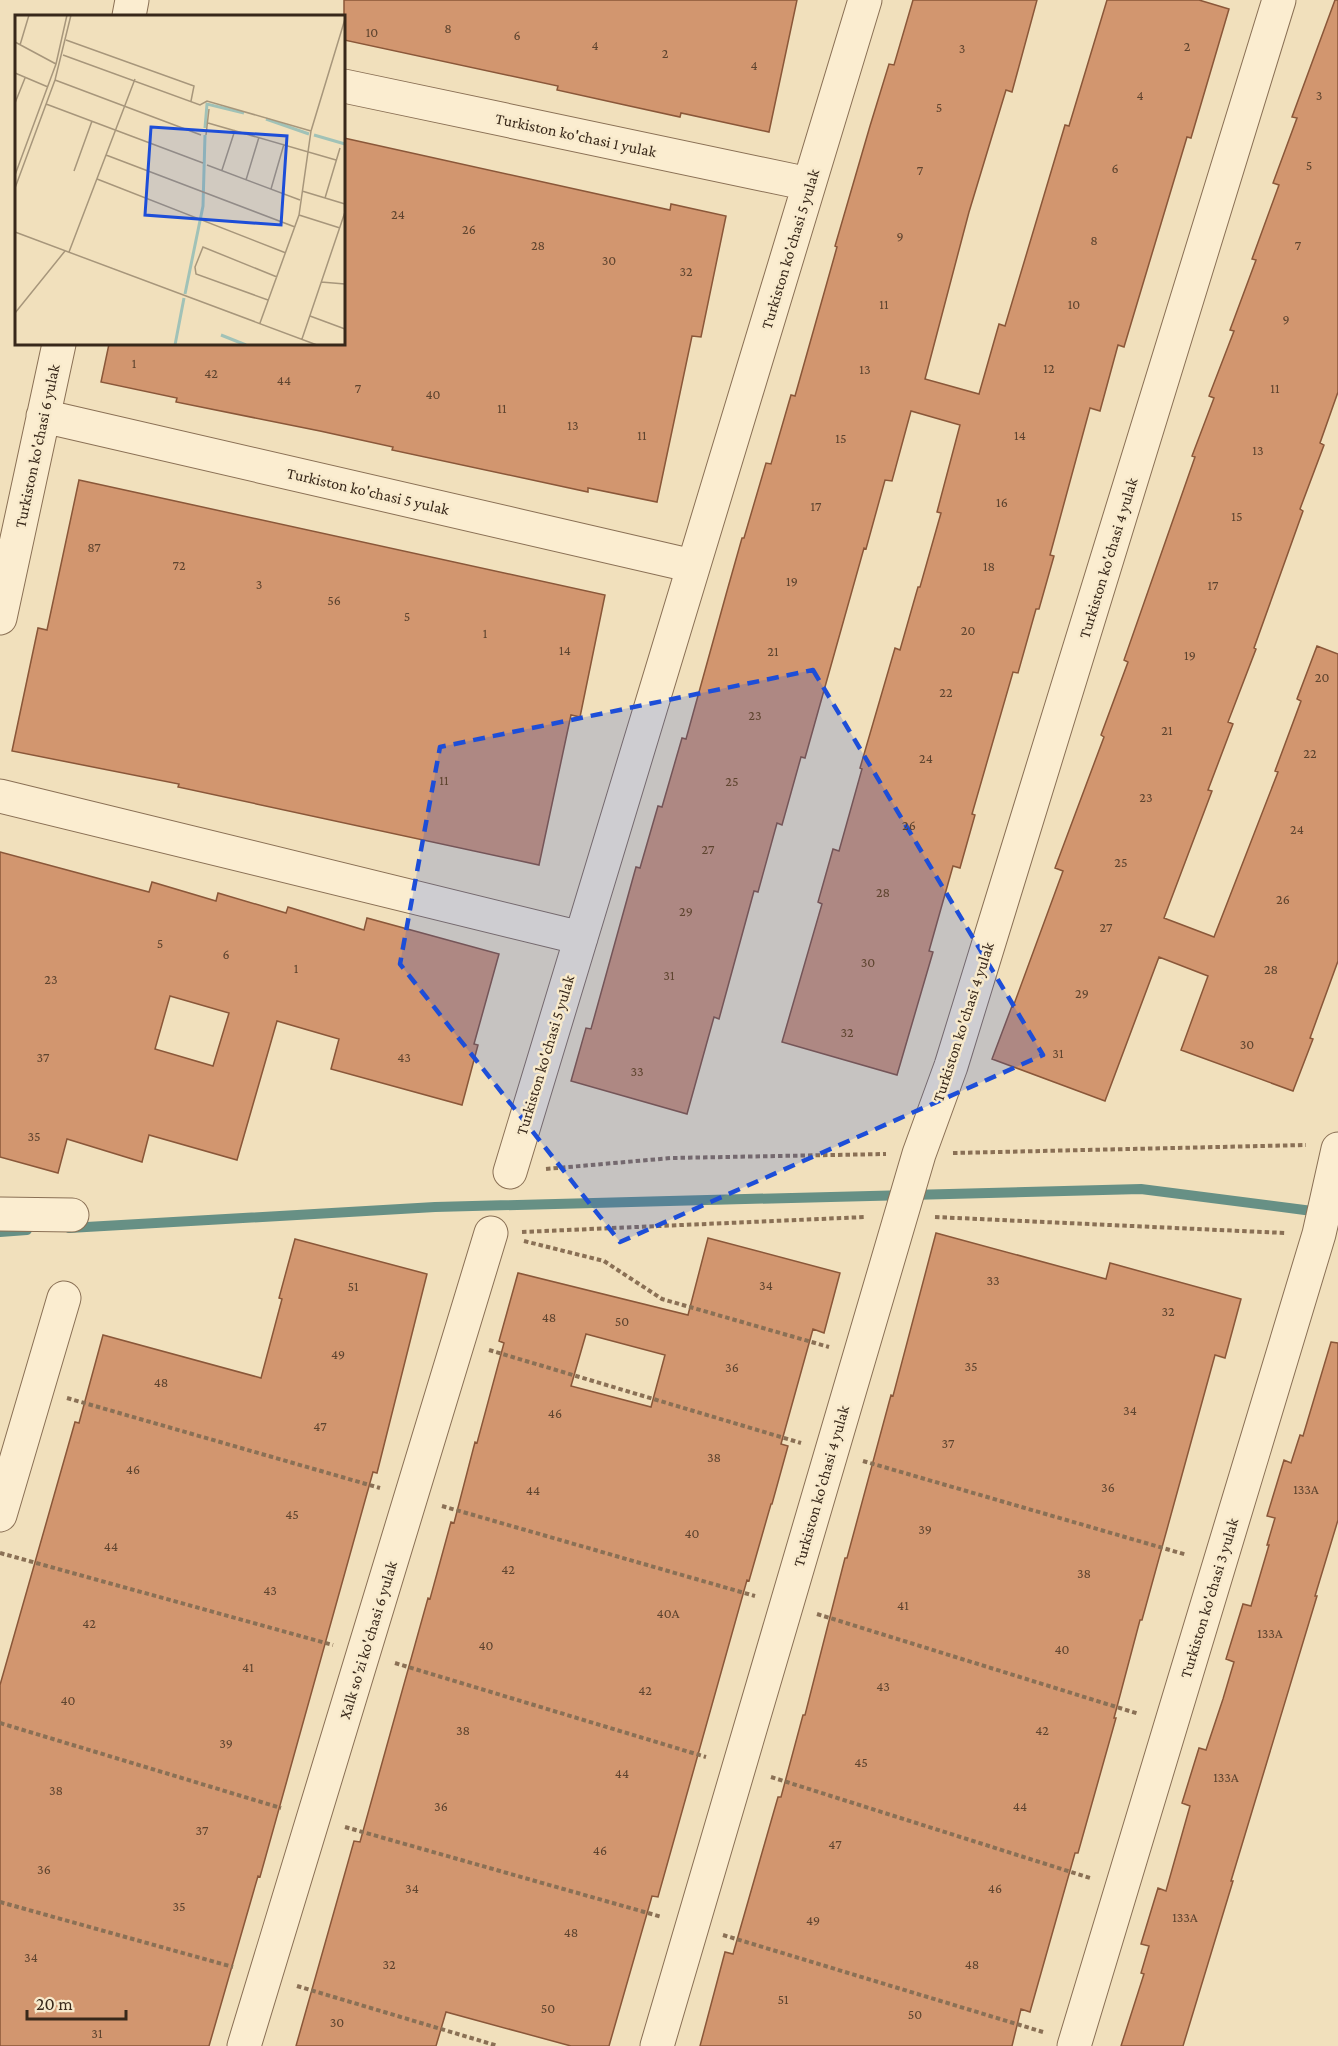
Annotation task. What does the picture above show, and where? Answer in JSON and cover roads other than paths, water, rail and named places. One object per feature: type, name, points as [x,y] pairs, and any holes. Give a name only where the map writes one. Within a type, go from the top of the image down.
[{"type":"street","points":[[129,15],[132,0]]},
{"type":"street","name":"Turkiston ko'chasi 5 yulak","points":[[510,1172],[866,0]]},
{"type":"street","name":"Turkiston ko'chasi 4 yulak","points":[[657,2046],[919,1154],[951,1066],[1279,0]]},
{"type":"street","name":"Turkiston ko'chasi 1 yulak","points":[[345,86],[809,184]]},
{"type":"street","name":"Turkiston ko'chasi 6 yulak","points":[[0,618],[59,345]]},
{"type":"street","name":"Turkiston ko'chasi 5 yulak","points":[[44,416],[693,566]]},
{"type":"street","points":[[0,796],[580,938]]},
{"type":"street","name":"Turkiston ko'chasi 3 yulak","points":[[1075,2044],[1172,1724],[1328,1236],[1338,1149]]},
{"type":"street","points":[[0,1214],[72,1215]]},
{"type":"street","name":"Xalk so'zi ko'chasi 6 yulak","points":[[244,2046],[491,1233]]},
{"type":"street","points":[[0,1515],[64,1298]]},
{"type":"waterway","points":[[69,1228],[435,1207],[1141,1189],[1320,1212]]},
{"type":"waterway","points":[[0,1232],[27,1230]]}]
